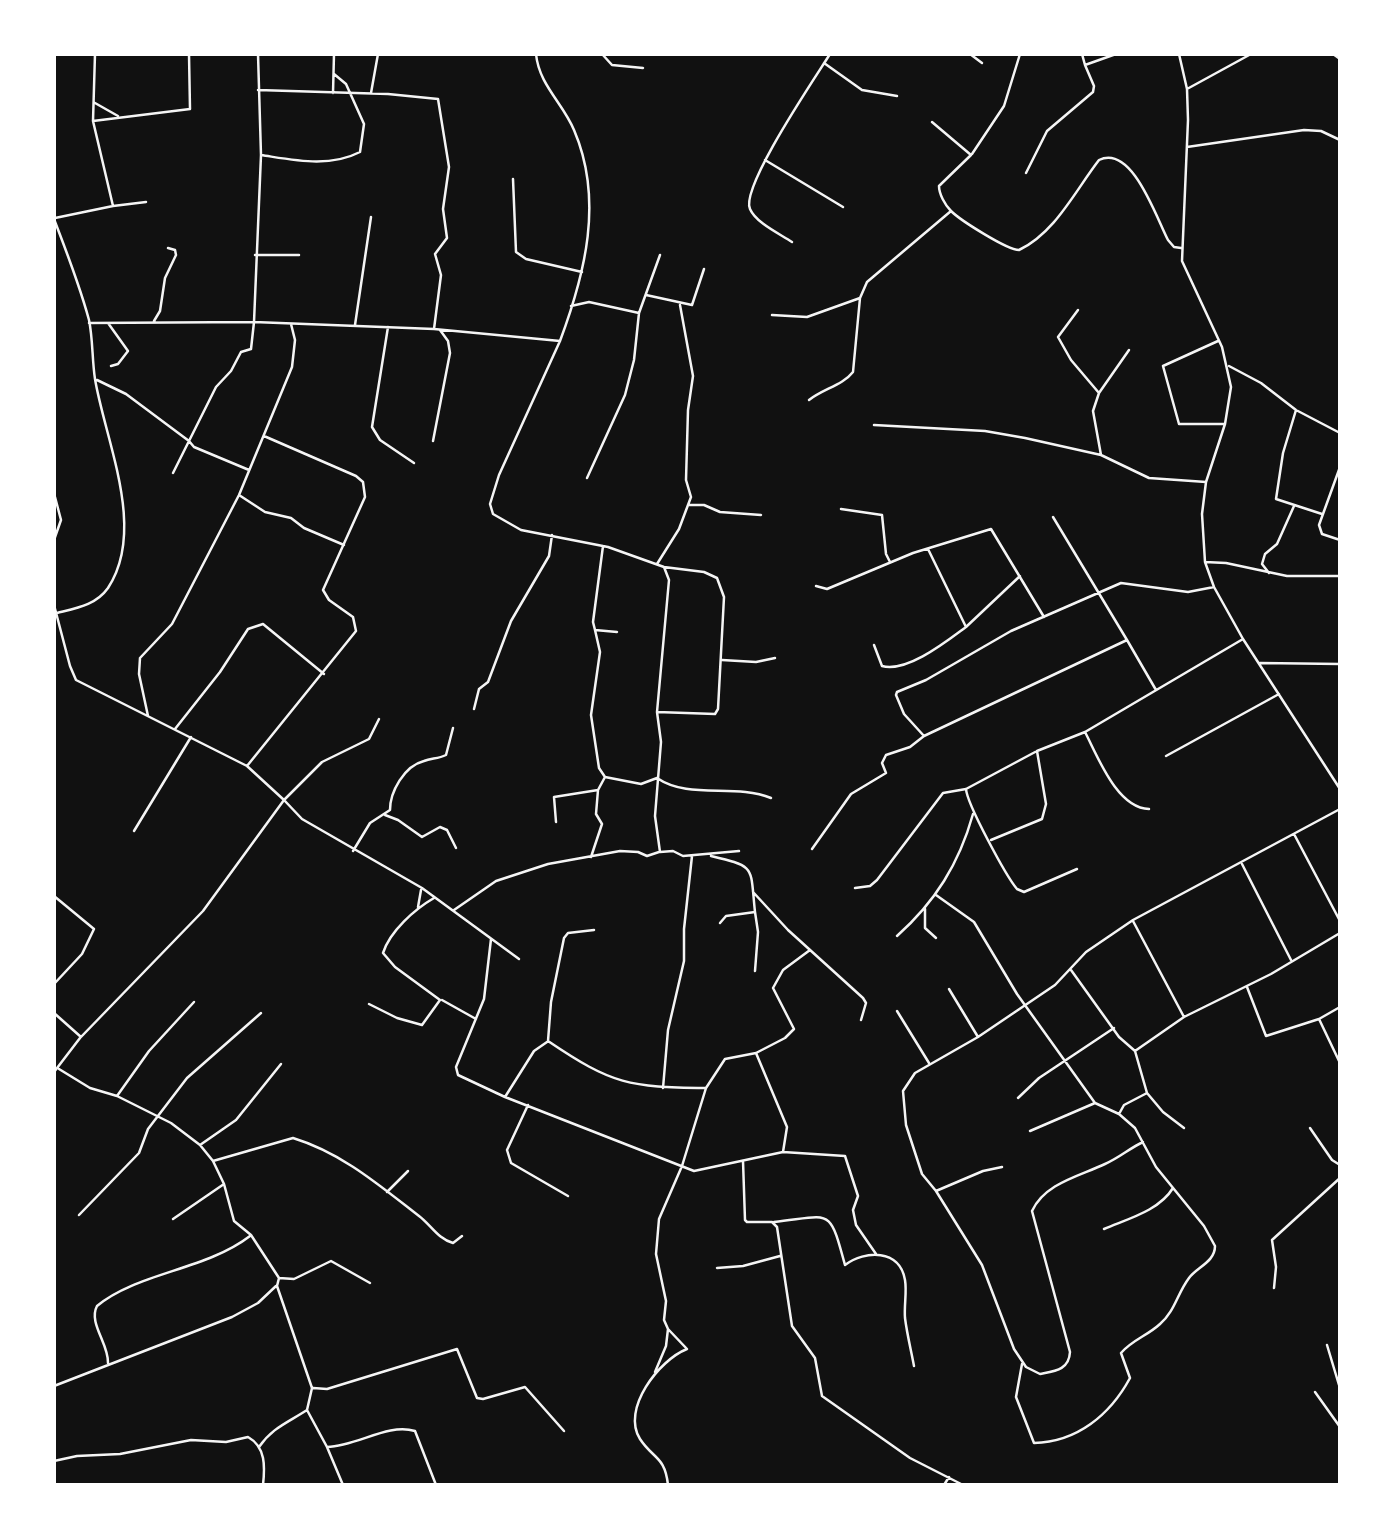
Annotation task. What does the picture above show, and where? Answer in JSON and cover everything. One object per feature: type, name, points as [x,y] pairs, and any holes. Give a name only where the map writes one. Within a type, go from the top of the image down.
[{"type":"street","points":[[95,54],[93,121],[113,206]]},
{"type":"street","points":[[93,121],[190,109],[189,54]]},
{"type":"street","points":[[173,473],[216,387],[231,371],[241,352],[251,349],[261,155],[258,54]]},
{"type":"street","points":[[333,93],[334,54]]},
{"type":"street","points":[[371,93],[378,54]]},
{"type":"street","points":[[536,54],[538,72],[575,132],[590,188],[591,214],[582,272],[572,306],[499,475],[490,505],[493,514],[508,525],[603,546],[664,567],[704,572],[717,578],[722,585],[722,660],[715,714],[657,712]]},
{"type":"street","points":[[602,54],[612,65],[643,68]]},
{"type":"street","points":[[792,243],[752,213],[749,207],[753,184],[830,54]]},
{"type":"street","points":[[970,54],[982,64]]},
{"type":"street","points":[[1020,54],[1004,106],[971,155],[939,186],[939,192],[951,211],[1007,247],[1019,250],[1065,209],[1099,160],[1114,156],[1132,170],[1168,240],[1174,247],[1181,248]]},
{"type":"street","points":[[1026,173],[1047,131],[1093,92],[1094,86],[1082,54]]},
{"type":"street","points":[[1085,65],[1116,54]]},
{"type":"street","points":[[1179,54],[1187,89],[1187,147],[1181,248],[1183,266],[1219,340],[1228,366],[1231,387],[1225,424],[1206,482],[1202,514],[1205,562],[1214,587],[1243,639],[1340,789]]},
{"type":"street","points":[[1187,89],[1251,54]]},
{"type":"street","points":[[1334,54],[1340,59]]},
{"type":"street","points":[[824,63],[862,90],[897,96]]},
{"type":"street","points":[[261,155],[328,162],[345,160],[360,152],[364,124],[346,84],[334,74]]},
{"type":"street","points":[[258,90],[371,93],[438,99],[449,167],[443,209],[447,238],[435,254],[440,275],[434,329]]},
{"type":"street","points":[[95,103],[118,117]]},
{"type":"street","points":[[932,122],[971,155]]},
{"type":"street","points":[[1187,147],[1304,130],[1321,131],[1340,140]]},
{"type":"street","points":[[765,160],[843,207]]},
{"type":"street","points":[[513,179],[516,252],[526,259],[582,272]]},
{"type":"street","points":[[57,613],[84,607],[99,599],[116,572],[123,522],[120,484],[95,380],[89,323],[54,218],[146,202]]},
{"type":"street","points":[[810,400],[827,387],[847,379],[853,372],[860,298],[867,282],[951,211]]},
{"type":"street","points":[[355,325],[371,217]]},
{"type":"street","points":[[54,236],[59,232]]},
{"type":"street","points":[[154,322],[160,311],[161,290],[168,267],[176,255],[176,250],[168,248]]},
{"type":"street","points":[[255,255],[299,255]]},
{"type":"street","points":[[587,478],[625,395],[634,360],[639,313],[660,255]]},
{"type":"street","points":[[646,295],[680,305],[695,303],[704,269]]},
{"type":"street","points":[[772,315],[807,317],[860,298]]},
{"type":"street","points":[[572,306],[589,302],[639,313]]},
{"type":"street","points":[[657,564],[679,529],[691,497],[685,480],[688,410],[693,376],[680,305]]},
{"type":"street","points":[[1078,310],[1058,337],[1071,360],[1099,393]]},
{"type":"street","points":[[89,323],[254,322],[355,325],[434,329],[559,341]]},
{"type":"street","points":[[108,323],[128,351],[118,364],[111,366]]},
{"type":"street","points":[[148,716],[139,674],[141,658],[172,624],[239,495],[292,367],[295,340],[291,324]]},
{"type":"street","points":[[388,327],[372,427],[380,440],[414,463]]},
{"type":"street","points":[[433,441],[450,353],[440,330]]},
{"type":"street","points":[[1219,340],[1163,366],[1179,424],[1225,424]]},
{"type":"street","points":[[1101,455],[1093,411],[1099,393],[1129,350]]},
{"type":"street","points":[[1228,366],[1261,383],[1296,411],[1340,433]]},
{"type":"street","points":[[95,380],[126,394],[202,452],[248,470]]},
{"type":"street","points":[[1296,411],[1283,453],[1276,492],[1278,502],[1322,514]]},
{"type":"street","points":[[874,425],[985,432],[1063,445],[1101,455],[1149,478],[1206,482]]},
{"type":"street","points":[[247,766],[324,674],[356,631],[353,617],[329,600],[323,590],[363,507],[363,482],[264,436]]},
{"type":"street","points":[[1340,467],[1319,525],[1322,534],[1340,540]]},
{"type":"street","points":[[239,495],[265,512],[291,518],[304,528],[344,545]]},
{"type":"street","points":[[54,540],[61,520],[55,497]]},
{"type":"street","points":[[689,505],[704,505],[720,512],[761,515]]},
{"type":"street","points":[[1269,573],[1262,564],[1263,559],[1277,544],[1295,506]]},
{"type":"street","points":[[841,509],[882,515],[886,554],[890,562]]},
{"type":"street","points":[[1053,517],[1156,690]]},
{"type":"street","points":[[816,586],[827,589],[928,548],[990,529],[1044,617]]},
{"type":"street","points":[[474,709],[479,689],[488,682],[511,621],[549,556],[552,535]]},
{"type":"street","points":[[603,546],[593,610],[600,652],[591,715],[598,768],[605,777],[641,784],[657,778]]},
{"type":"street","points":[[928,548],[966,627]]},
{"type":"street","points":[[1205,562],[1226,563],[1269,573],[1340,576]]},
{"type":"street","points":[[660,852],[655,816],[661,743],[657,712],[669,580],[664,567]]},
{"type":"street","points":[[874,645],[882,666],[891,668],[930,653],[966,627],[1020,576]]},
{"type":"street","points":[[924,736],[904,714],[895,695],[897,692],[926,680],[993,640],[1121,583],[1188,592],[1214,587]]},
{"type":"street","points":[[54,605],[76,680],[247,766],[302,819],[353,851],[422,888],[519,960]]},
{"type":"street","points":[[175,729],[252,626],[263,624],[324,674]]},
{"type":"street","points":[[595,629],[617,632]]},
{"type":"street","points":[[855,888],[870,886],[877,880],[943,793],[966,789],[1037,751],[1085,732],[1243,639]]},
{"type":"street","points":[[812,849],[851,794],[886,773],[882,763],[886,755],[910,747],[924,736],[1127,640]]},
{"type":"street","points":[[722,660],[756,663],[775,658]]},
{"type":"street","points":[[1260,663],[1340,663]]},
{"type":"street","points":[[1340,671],[1340,682]]},
{"type":"street","points":[[1166,756],[1279,694]]},
{"type":"street","points":[[259,1447],[270,1431],[288,1424],[307,1410],[312,1388],[277,1286],[279,1278],[251,1235],[233,1221],[224,1184],[213,1161],[200,1145],[157,1117],[117,1096],[90,1088],[56,1070],[81,1037],[203,911],[284,800],[323,762],[369,739],[379,719]]},
{"type":"street","points":[[353,851],[370,823],[390,810],[390,797],[411,769],[421,761],[446,755],[453,728]]},
{"type":"street","points":[[1085,732],[1126,800],[1139,809],[1149,809]]},
{"type":"street","points":[[134,831],[191,737]]},
{"type":"street","points":[[991,839],[1042,819],[1046,804],[1037,751]]},
{"type":"street","points":[[591,859],[602,824],[596,814],[598,790],[605,777]]},
{"type":"street","points":[[657,778],[664,783],[694,789],[745,790],[771,798]]},
{"type":"street","points":[[966,789],[973,814],[991,839],[1013,885],[1024,892],[1077,869]]},
{"type":"street","points":[[556,822],[554,797],[598,790]]},
{"type":"street","points":[[936,895],[974,922],[1025,1004],[1095,1103],[1119,1114],[1143,1142],[1156,1167],[1204,1226],[1215,1251],[1189,1279],[1175,1308],[1160,1325],[1129,1343],[1121,1353],[1130,1378],[1124,1390],[1095,1422],[1065,1439],[1034,1443],[1016,1396],[1022,1364],[982,1265],[936,1191],[922,1174],[909,1142],[903,1091],[915,1073],[978,1037],[1025,1004],[1055,985],[1086,952],[1133,920],[1340,809]]},
{"type":"street","points":[[383,814],[398,820],[422,838],[435,828],[447,830],[456,848]]},
{"type":"street","points":[[897,936],[936,895],[953,867],[973,814]]},
{"type":"street","points":[[1294,834],[1340,921]]},
{"type":"street","points":[[454,911],[479,891],[512,875],[563,860],[591,859],[620,851],[638,852],[647,856],[673,851],[682,856],[707,856],[739,851]]},
{"type":"street","points":[[663,1088],[668,1030],[684,961],[684,929],[692,856]]},
{"type":"street","points":[[707,856],[746,865],[750,871],[758,932],[755,971]]},
{"type":"street","points":[[1241,863],[1292,960]]},
{"type":"street","points":[[418,907],[422,888]]},
{"type":"street","points":[[753,892],[758,901],[863,998],[866,1003],[861,1020]]},
{"type":"street","points":[[54,896],[94,929],[82,954],[54,984]]},
{"type":"street","points":[[434,898],[418,907],[390,938],[383,953],[395,967],[440,1000],[476,1019]]},
{"type":"street","points":[[925,909],[925,929],[936,938]]},
{"type":"street","points":[[720,923],[726,916],[755,912]]},
{"type":"street","points":[[1133,920],[1184,1017]]},
{"type":"street","points":[[548,1041],[551,1002],[564,938],[568,933],[594,930]]},
{"type":"street","points":[[1135,1051],[1184,1017],[1247,986],[1340,933]]},
{"type":"street","points":[[491,939],[484,999],[456,1072],[505,1097],[694,1171],[783,1152],[845,1156],[858,1196],[853,1210],[856,1225],[876,1254]]},
{"type":"street","points":[[654,1375],[687,1349],[668,1329],[664,1320],[666,1301],[656,1254],[659,1219],[682,1166],[706,1088],[725,1059],[756,1053],[785,1038],[794,1029],[773,988],[783,970],[810,950]]},
{"type":"street","points":[[1071,970],[1114,1028],[1135,1051],[1147,1093],[1163,1112],[1184,1128]]},
{"type":"street","points":[[1247,986],[1266,1036],[1319,1018],[1340,1007]]},
{"type":"street","points":[[949,989],[978,1037]]},
{"type":"street","points":[[369,1004],[397,1018],[422,1025],[440,1000]]},
{"type":"street","points":[[117,1096],[149,1051],[194,1002]]},
{"type":"street","points":[[897,1011],[929,1063]]},
{"type":"street","points":[[54,1013],[81,1037]]},
{"type":"street","points":[[79,1215],[139,1153],[141,1143],[157,1117],[199,1065],[241,1033],[261,1013]]},
{"type":"street","points":[[1319,1018],[1340,1063]]},
{"type":"street","points":[[1018,1098],[1066,1060],[1114,1028]]},
{"type":"street","points":[[548,1041],[585,1067],[616,1081],[663,1088],[706,1088]]},
{"type":"street","points":[[505,1097],[534,1051],[548,1041]]},
{"type":"street","points":[[756,1053],[787,1127],[783,1152]]},
{"type":"street","points":[[200,1145],[236,1120],[281,1064]]},
{"type":"street","points":[[1119,1114],[1124,1105],[1147,1093]]},
{"type":"street","points":[[1030,1131],[1095,1103]]},
{"type":"street","points":[[527,1105],[507,1150],[511,1163],[568,1196]]},
{"type":"street","points":[[1310,1128],[1332,1160],[1340,1165]]},
{"type":"street","points":[[213,1161],[225,1160],[293,1138],[354,1166],[423,1218],[444,1241],[453,1243],[463,1236]]},
{"type":"street","points":[[1022,1364],[1040,1374],[1054,1371],[1070,1362],[1056,1292],[1032,1211],[1036,1204],[1061,1182],[1106,1164],[1143,1142]]},
{"type":"street","points":[[743,1161],[747,1222],[820,1216],[829,1220],[837,1230],[845,1265],[876,1254],[890,1256],[902,1271],[905,1318],[914,1366]]},
{"type":"street","points":[[936,1191],[983,1171],[1002,1167]]},
{"type":"street","points":[[387,1192],[408,1171]]},
{"type":"street","points":[[1273,1288],[1276,1267],[1272,1240],[1340,1178]]},
{"type":"street","points":[[173,1219],[224,1184]]},
{"type":"street","points":[[1104,1229],[1154,1207],[1167,1198],[1173,1188]]},
{"type":"street","points":[[772,1222],[779,1235],[792,1326],[815,1358],[822,1396],[910,1458],[962,1485]]},
{"type":"street","points":[[107,1363],[109,1352],[95,1320],[97,1306],[125,1288],[187,1268],[251,1235]]},
{"type":"street","points":[[717,1268],[743,1266],[780,1256]]},
{"type":"street","points":[[279,1278],[294,1279],[331,1261],[370,1283]]},
{"type":"street","points":[[54,1386],[107,1363],[232,1317],[258,1303],[277,1286]]},
{"type":"street","points":[[668,1329],[666,1346],[636,1408],[635,1423],[640,1439],[664,1464],[668,1485]]},
{"type":"street","points":[[1327,1345],[1340,1385]]},
{"type":"street","points":[[312,1388],[327,1389],[457,1349],[477,1398],[484,1399],[525,1387],[564,1431]]},
{"type":"street","points":[[1315,1392],[1340,1427]]},
{"type":"street","points":[[307,1410],[343,1485]]},
{"type":"street","points":[[327,1447],[358,1442],[400,1427],[415,1431],[436,1485]]},
{"type":"street","points":[[55,1459],[120,1454],[191,1440],[226,1442],[248,1437],[259,1447],[265,1464],[263,1484],[273,1485]]},
{"type":"street","points":[[944,1485],[949,1477]]}]
